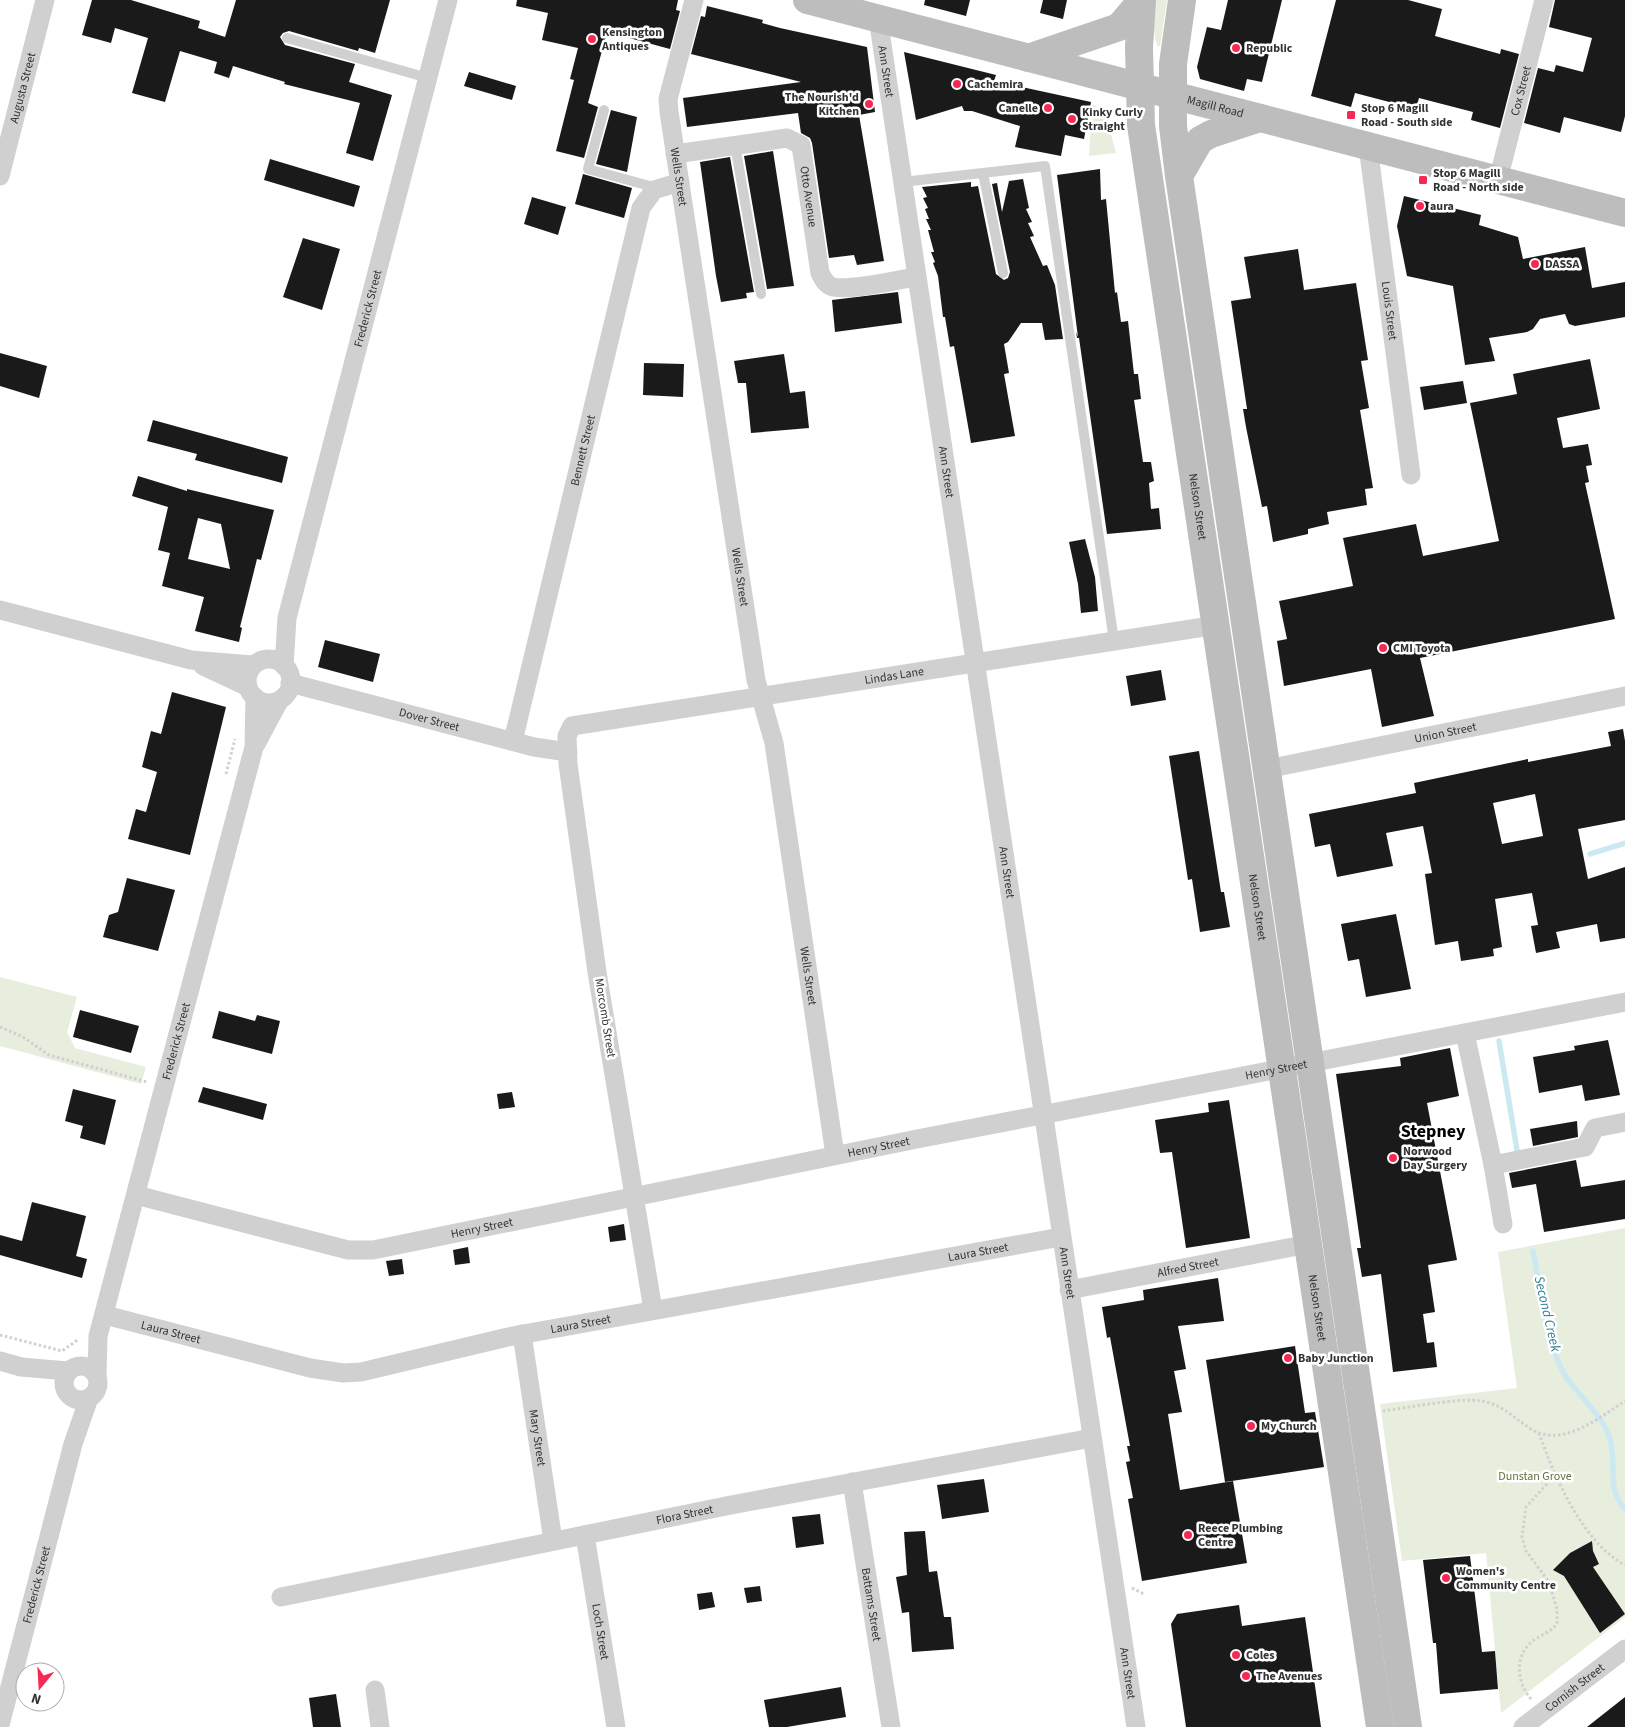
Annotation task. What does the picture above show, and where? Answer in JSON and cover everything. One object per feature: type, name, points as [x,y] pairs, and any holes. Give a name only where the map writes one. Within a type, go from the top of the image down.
[{"type":"main road","name":"Magill Road","points":[[807,0],[1625,213]]},
{"type":"main road","points":[[1028,58],[1119,27],[1142,0]]},
{"type":"main road","name":"Nelson Street","points":[[1142,0],[1139,47],[1141,125],[1380,1727]]},
{"type":"main road","points":[[1182,0],[1173,56],[1173,126],[1179,176],[1241,609],[1311,1064],[1408,1727]]},
{"type":"main road","points":[[1179,176],[1200,140],[1211,134],[1260,118]]},
{"type":"main road","points":[[1239,774],[1266,769]]},
{"type":"main road","points":[[1308,1244],[1337,1239]]},
{"type":"street","name":"Augusta Street","points":[[0,176],[45,0]]},
{"type":"street","name":"Frederick Street","points":[[287,674],[287,618],[448,0]]},
{"type":"street","name":"Wells Street","points":[[694,0],[668,99],[756,680],[774,743],[835,1155]]},
{"type":"street","name":"Cox Street","points":[[1498,180],[1544,0]]},
{"type":"street","name":"Ann Street","points":[[878,18],[1136,1727]]},
{"type":"street","name":"Otto Avenue","points":[[676,154],[787,138],[801,145],[820,273],[824,282],[832,286],[847,288],[916,277]]},
{"type":"street","name":"Louis Street","points":[[1368,146],[1411,475]]},
{"type":"street","points":[[658,188],[680,182]]},
{"type":"street","name":"Bennett Street","points":[[513,741],[641,208],[648,196],[658,188]]},
{"type":"street","points":[[0,610],[191,660],[259,662],[275,660],[287,674],[288,692],[279,701],[262,702],[251,692],[191,660]]},
{"type":"street","name":"Frederick Street","points":[[259,662],[287,618]]},
{"type":"street","name":"Lindas Lane","points":[[572,726],[762,698],[974,662],[1217,625]]},
{"type":"street","points":[[251,692],[247,674],[259,662]]},
{"type":"street","name":"Dover Street","points":[[287,674],[513,741],[568,752]]},
{"type":"street","name":"Frederick Street","points":[[251,692],[254,747]]},
{"type":"street","name":"Union Street","points":[[1266,769],[1625,696]]},
{"type":"street","name":"Frederick Street","points":[[71,1369],[104,1315],[254,747],[279,701]]},
{"type":"street","name":"Morcomb Street","points":[[572,726],[567,736],[568,752],[597,972],[653,1310]]},
{"type":"street","name":"Henry Street","points":[[136,1195],[359,1250],[373,1250],[835,1155],[1625,1002]]},
{"type":"street","points":[[1465,1033],[1493,1165],[1503,1224]]},
{"type":"street","points":[[1493,1165],[1586,1147],[1595,1128],[1625,1122]]},
{"type":"street","name":"Laura Street","points":[[104,1315],[310,1368],[344,1373],[361,1372],[522,1334],[1061,1237]]},
{"type":"street","name":"Alfred Street","points":[[1069,1290],[1308,1244]]},
{"type":"street","name":"Mary Street","points":[[522,1334],[553,1541]]},
{"type":"street","name":"Frederick Street","points":[[90,1337],[97,1375]]},
{"type":"street","points":[[0,1362],[21,1367],[71,1369],[87,1367],[97,1375],[98,1388],[89,1398],[76,1399],[21,1367]]},
{"type":"street","points":[[68,1394],[65,1378],[71,1369]]},
{"type":"street","name":"Frederick Street","points":[[68,1394],[73,1444]]},
{"type":"street","name":"Frederick Street","points":[[0,1725],[73,1444],[89,1398]]},
{"type":"street","name":"Flora Street","points":[[281,1597],[852,1482],[1092,1438]]},
{"type":"street","name":"Battams Street","points":[[852,1482],[891,1727]]},
{"type":"street","name":"Loch Street","points":[[585,1535],[616,1727]]},
{"type":"street","name":"Cornish Street","points":[[1523,1727],[1625,1649]]},
{"type":"street","points":[[375,1690],[380,1727]]},
{"type":"lane","points":[[287,38],[428,78]]},
{"type":"lane","points":[[604,110],[588,168],[658,188]]},
{"type":"lane","points":[[735,145],[761,294]]},
{"type":"lane","points":[[902,182],[1044,166],[1114,641]]},
{"type":"lane","points":[[983,172],[1003,273]]},
{"type":"path","points":[[224,782],[236,734]]},
{"type":"path","points":[[0,1027],[23,1038],[49,1055],[147,1082]]},
{"type":"path","points":[[144,1091],[149,1072]]},
{"type":"path","points":[[0,1335],[62,1351],[90,1337]]},
{"type":"path","points":[[1362,1414],[1476,1400],[1512,1413],[1539,1433],[1555,1475],[1571,1504],[1597,1541],[1613,1558],[1625,1565]]},
{"type":"path","points":[[1539,1433],[1561,1434],[1587,1425],[1625,1401]]},
{"type":"path","points":[[1543,1712],[1521,1688],[1518,1675],[1524,1652],[1533,1641],[1548,1633],[1557,1624],[1557,1609],[1549,1582],[1526,1551],[1522,1537],[1526,1507],[1555,1475]]},
{"type":"path","points":[[1130,1586],[1144,1594]]},
{"type":"green space","points":[[1152,0],[1167,0],[1160,46],[1157,46],[1153,26]]},
{"type":"green space","points":[[1092,104],[1105,113],[1116,153],[1089,156]]},
{"type":"green space","points":[[0,977],[77,997],[67,1032],[75,1048],[146,1067],[141,1084],[0,1046]]},
{"type":"green space","name":"Dunstan Grove","points":[[1625,1228],[1625,1617],[1501,1713],[1486,1553],[1402,1561],[1380,1404],[1517,1388],[1498,1252]]},
{"type":"building","points":[[92,0],[131,0],[200,21],[198,28],[225,37],[236,0],[390,0],[375,53],[359,48],[358,51],[289,31],[283,33],[280,37],[285,45],[355,64],[349,82],[392,95],[373,161],[346,153],[360,103],[284,84],[285,82],[233,66],[229,78],[214,73],[217,62],[180,51],[165,102],[132,93],[148,38],[115,28],[111,43],[82,35]]},
{"type":"building","points":[[517,0],[678,0],[676,10],[680,11],[670,49],[607,32],[588,103],[598,107],[584,158],[556,151],[574,80],[570,79],[578,48],[542,40],[548,13],[516,6]]},
{"type":"building","points":[[925,0],[970,0],[966,16],[924,5]]},
{"type":"building","points":[[1043,0],[1067,0],[1063,19],[1040,13]]},
{"type":"building","name":"Republic","points":[[1228,0],[1282,0],[1262,82],[1247,79],[1244,91],[1200,79],[1197,67],[1207,27],[1221,30]]},
{"type":"building","points":[[1336,0],[1408,0],[1442,9],[1435,36],[1500,54],[1501,49],[1519,54],[1500,128],[1471,120],[1473,112],[1419,98],[1416,109],[1355,93],[1351,107],[1311,96]]},
{"type":"building","points":[[1555,0],[1625,0],[1625,116],[1621,132],[1564,117],[1560,133],[1524,123],[1538,68],[1554,72],[1556,65],[1583,72],[1592,38],[1549,27]]},
{"type":"building","points":[[707,6],[763,20],[762,23],[780,28],[867,47],[875,112],[859,115],[884,261],[857,265],[854,255],[829,258],[812,143],[810,138],[801,133],[798,113],[687,127],[683,98],[801,82],[691,54],[701,16],[705,17]]},
{"type":"building","points":[[904,52],[996,75],[994,81],[1091,102],[1084,139],[1065,135],[1061,156],[1015,147],[1020,126],[972,111],[964,111],[962,106],[916,120]]},
{"type":"building","points":[[469,72],[516,86],[512,100],[464,86]]},
{"type":"building","points":[[611,110],[637,117],[627,172],[596,164]]},
{"type":"building","points":[[773,151],[794,286],[767,289],[744,156]]},
{"type":"building","points":[[730,157],[754,292],[746,293],[747,298],[721,302],[700,162]]},
{"type":"building","points":[[270,159],[360,186],[354,207],[264,180]]},
{"type":"building","points":[[1100,169],[1101,200],[1106,199],[1115,293],[1117,292],[1121,322],[1128,321],[1134,374],[1138,374],[1141,399],[1134,400],[1143,462],[1151,462],[1154,481],[1149,483],[1151,509],[1159,508],[1161,529],[1107,534],[1079,338],[1077,338],[1076,332],[1078,337],[1057,175]]},
{"type":"building","points":[[583,174],[632,188],[624,218],[575,204]]},
{"type":"building","points":[[1023,179],[1029,208],[1026,209],[1032,222],[1028,223],[1034,236],[1030,237],[1043,266],[1047,265],[1055,285],[1063,339],[1045,340],[1042,323],[1021,323],[1008,342],[1004,344],[1009,373],[1004,374],[1015,436],[971,443],[954,346],[950,347],[945,317],[943,317],[938,276],[931,252],[934,252],[928,230],[931,230],[926,219],[929,219],[925,209],[928,208],[923,198],[927,197],[922,187],[971,182],[971,187],[978,186],[996,274],[1004,280],[1008,278],[1010,272],[992,184],[997,183],[1002,212],[1009,181]]},
{"type":"building","points":[[1404,196],[1481,215],[1479,225],[1518,237],[1523,259],[1585,247],[1592,288],[1625,282],[1625,317],[1575,326],[1569,324],[1565,314],[1540,319],[1533,329],[1527,332],[1489,338],[1495,361],[1465,365],[1453,286],[1407,276],[1397,226]]},
{"type":"building","points":[[532,197],[566,207],[558,235],[524,224]]},
{"type":"building","points":[[303,238],[340,249],[322,310],[283,297]]},
{"type":"building","points":[[1298,249],[1304,290],[1356,283],[1368,360],[1361,361],[1369,408],[1360,410],[1373,488],[1365,489],[1367,505],[1327,512],[1329,524],[1308,529],[1308,534],[1273,542],[1267,506],[1262,507],[1246,427],[1243,409],[1247,409],[1231,301],[1251,298],[1244,257]]},
{"type":"building","points":[[898,292],[902,323],[835,332],[832,300]]},
{"type":"building","points":[[0,353],[47,366],[39,398],[0,386]]},
{"type":"building","points":[[784,354],[790,393],[805,391],[809,428],[751,433],[746,383],[738,383],[734,361]]},
{"type":"building","points":[[1590,359],[1600,409],[1557,418],[1563,448],[1588,444],[1592,465],[1586,466],[1589,482],[1585,483],[1615,619],[1420,658],[1434,716],[1382,727],[1371,669],[1284,686],[1277,641],[1287,639],[1279,601],[1353,586],[1343,538],[1416,524],[1423,556],[1499,541],[1470,403],[1517,394],[1513,374]]},
{"type":"building","points":[[644,363],[684,364],[683,397],[643,395]]},
{"type":"building","points":[[1463,381],[1467,403],[1424,410],[1420,387]]},
{"type":"building","points":[[153,420],[288,457],[282,483],[195,460],[197,454],[147,441]]},
{"type":"building","points":[[138,476],[187,491],[187,489],[274,510],[261,560],[257,559],[240,627],[242,628],[239,642],[195,631],[204,597],[162,586],[170,553],[158,550],[168,507],[132,496]],"holes":[[[198,518],[221,524],[230,569],[188,559]]]},
{"type":"building","points":[[1085,539],[1095,577],[1098,611],[1081,613],[1078,584],[1069,542]]},
{"type":"building","points":[[325,640],[380,654],[373,682],[318,667]]},
{"type":"building","points":[[1161,670],[1166,700],[1131,706],[1126,676]]},
{"type":"building","points":[[172,692],[226,707],[190,855],[128,839],[136,809],[146,812],[157,772],[142,767],[151,731],[161,734]]},
{"type":"building","points":[[1623,729],[1625,741],[1625,820],[1578,829],[1588,879],[1625,867],[1625,938],[1600,942],[1597,924],[1556,932],[1560,948],[1536,953],[1531,926],[1538,925],[1532,893],[1495,899],[1502,947],[1493,949],[1494,956],[1461,961],[1458,941],[1435,945],[1425,874],[1432,873],[1423,826],[1386,833],[1393,866],[1337,877],[1330,844],[1315,847],[1309,814],[1416,793],[1414,783],[1528,759],[1528,762],[1611,746],[1608,732]],"holes":[[[1535,794],[1543,836],[1502,844],[1493,803]]]},
{"type":"building","points":[[1199,751],[1221,892],[1224,892],[1230,927],[1200,932],[1192,879],[1188,880],[1169,756]]},
{"type":"building","points":[[127,878],[175,890],[158,951],[103,937],[109,915],[118,912]]},
{"type":"building","points":[[1396,914],[1411,989],[1366,997],[1359,959],[1348,961],[1341,924]]},
{"type":"building","points":[[80,1010],[139,1026],[131,1053],[73,1037]]},
{"type":"building","points":[[219,1011],[255,1021],[257,1015],[280,1021],[272,1054],[212,1038]]},
{"type":"building","points":[[1608,1040],[1620,1095],[1585,1101],[1582,1085],[1539,1093],[1533,1057],[1575,1050],[1574,1046]]},
{"type":"building","name":"Norwood Day Surgery","points":[[1450,1048],[1459,1096],[1427,1103],[1457,1260],[1428,1265],[1435,1312],[1423,1314],[1427,1343],[1434,1342],[1437,1367],[1393,1372],[1381,1274],[1362,1277],[1357,1248],[1361,1248],[1336,1074],[1401,1066],[1400,1058]]},
{"type":"building","points":[[203,1087],[267,1104],[263,1120],[198,1102]]},
{"type":"building","points":[[73,1089],[116,1100],[105,1145],[80,1138],[83,1126],[65,1121]]},
{"type":"building","points":[[512,1092],[515,1107],[499,1109],[497,1094]]},
{"type":"building","points":[[1229,1100],[1250,1238],[1186,1248],[1172,1152],[1160,1153],[1155,1120],[1209,1112],[1208,1103]]},
{"type":"building","points":[[1577,1121],[1578,1137],[1533,1146],[1530,1129]]},
{"type":"building","points":[[1576,1160],[1581,1187],[1625,1180],[1625,1219],[1544,1232],[1536,1184],[1512,1188],[1509,1173]]},
{"type":"building","points":[[32,1202],[86,1216],[76,1256],[87,1259],[82,1278],[0,1255],[0,1235],[22,1241]]},
{"type":"building","points":[[624,1224],[626,1240],[610,1242],[608,1227]]},
{"type":"building","points":[[468,1247],[470,1263],[455,1265],[453,1250]]},
{"type":"building","points":[[402,1259],[404,1274],[389,1276],[386,1261]]},
{"type":"building","points":[[1218,1278],[1224,1321],[1178,1326],[1186,1369],[1174,1371],[1182,1412],[1168,1414],[1180,1490],[1233,1481],[1247,1563],[1142,1581],[1128,1499],[1133,1498],[1126,1462],[1130,1461],[1127,1446],[1130,1446],[1110,1337],[1107,1338],[1102,1307],[1144,1300],[1143,1290]]},
{"type":"building","points":[[1295,1346],[1305,1413],[1315,1412],[1324,1467],[1225,1482],[1206,1360]]},
{"type":"building","points":[[984,1479],[989,1512],[942,1519],[937,1485]]},
{"type":"building","points":[[820,1514],[824,1544],[796,1548],[792,1517]]},
{"type":"building","points":[[925,1531],[929,1572],[937,1571],[944,1617],[951,1617],[954,1649],[912,1652],[909,1612],[902,1613],[896,1577],[907,1575],[904,1532]]},
{"type":"building","points":[[1592,1541],[1593,1551],[1599,1564],[1593,1567],[1625,1614],[1600,1633],[1564,1576],[1553,1570],[1570,1553]]},
{"type":"building","points":[[1470,1556],[1482,1652],[1495,1651],[1498,1689],[1440,1694],[1436,1643],[1433,1643],[1423,1560]]},
{"type":"building","points":[[760,1586],[762,1601],[747,1603],[744,1588]]},
{"type":"building","points":[[712,1592],[715,1607],[699,1610],[697,1594]]},
{"type":"building","name":"The Avenues","points":[[1239,1605],[1242,1626],[1305,1617],[1321,1727],[1186,1727],[1171,1624],[1177,1614]]},
{"type":"building","points":[[841,1687],[846,1717],[787,1727],[769,1727],[764,1700]]},
{"type":"building","points":[[336,1694],[341,1727],[313,1727],[309,1698]]},
{"type":"building","points":[[1625,1697],[1625,1727],[1587,1727]]},
{"type":"waterway","name":"Second Creek","points":[[1590,854],[1625,843]]},
{"type":"waterway","name":"Second Creek","points":[[1499,1041],[1517,1150]]},
{"type":"waterway","name":"Second Creek","points":[[1533,1251],[1548,1332],[1553,1348],[1566,1377],[1606,1428],[1611,1445],[1615,1492],[1625,1509]]},
{"type":"place","name":"Kensington Antiques","points":[[592,39]]},
{"type":"place","name":"Republic","points":[[1236,48]]},
{"type":"place","name":"Cachemira","points":[[957,84]]},
{"type":"place","name":"The Nourish'd Kitchen","points":[[869,104]]},
{"type":"place","name":"Canelle","points":[[1048,108]]},
{"type":"place","name":"Stop 6 Magill Road - South side","points":[[1351,115]]},
{"type":"place","name":"Kinky Curly Straight","points":[[1072,119]]},
{"type":"place","name":"Stop 6 Magill Road - North side","points":[[1423,180]]},
{"type":"place","name":"aura","points":[[1420,206]]},
{"type":"place","name":"DASSA","points":[[1535,264]]},
{"type":"place","name":"CMI Toyota","points":[[1383,648]]},
{"type":"place","name":"Norwood Day Surgery","points":[[1393,1158]]},
{"type":"place","name":"Baby Junction","points":[[1288,1358]]},
{"type":"place","name":"My Church","points":[[1251,1426]]},
{"type":"place","name":"Reece Plumbing Centre","points":[[1188,1535]]},
{"type":"place","name":"Women's Community Centre","points":[[1446,1578]]},
{"type":"place","name":"Coles","points":[[1236,1655]]},
{"type":"place","name":"The Avenues","points":[[1246,1676]]},
{"type":"district","name":"Stepney","points":[[1433,1131]]}]
